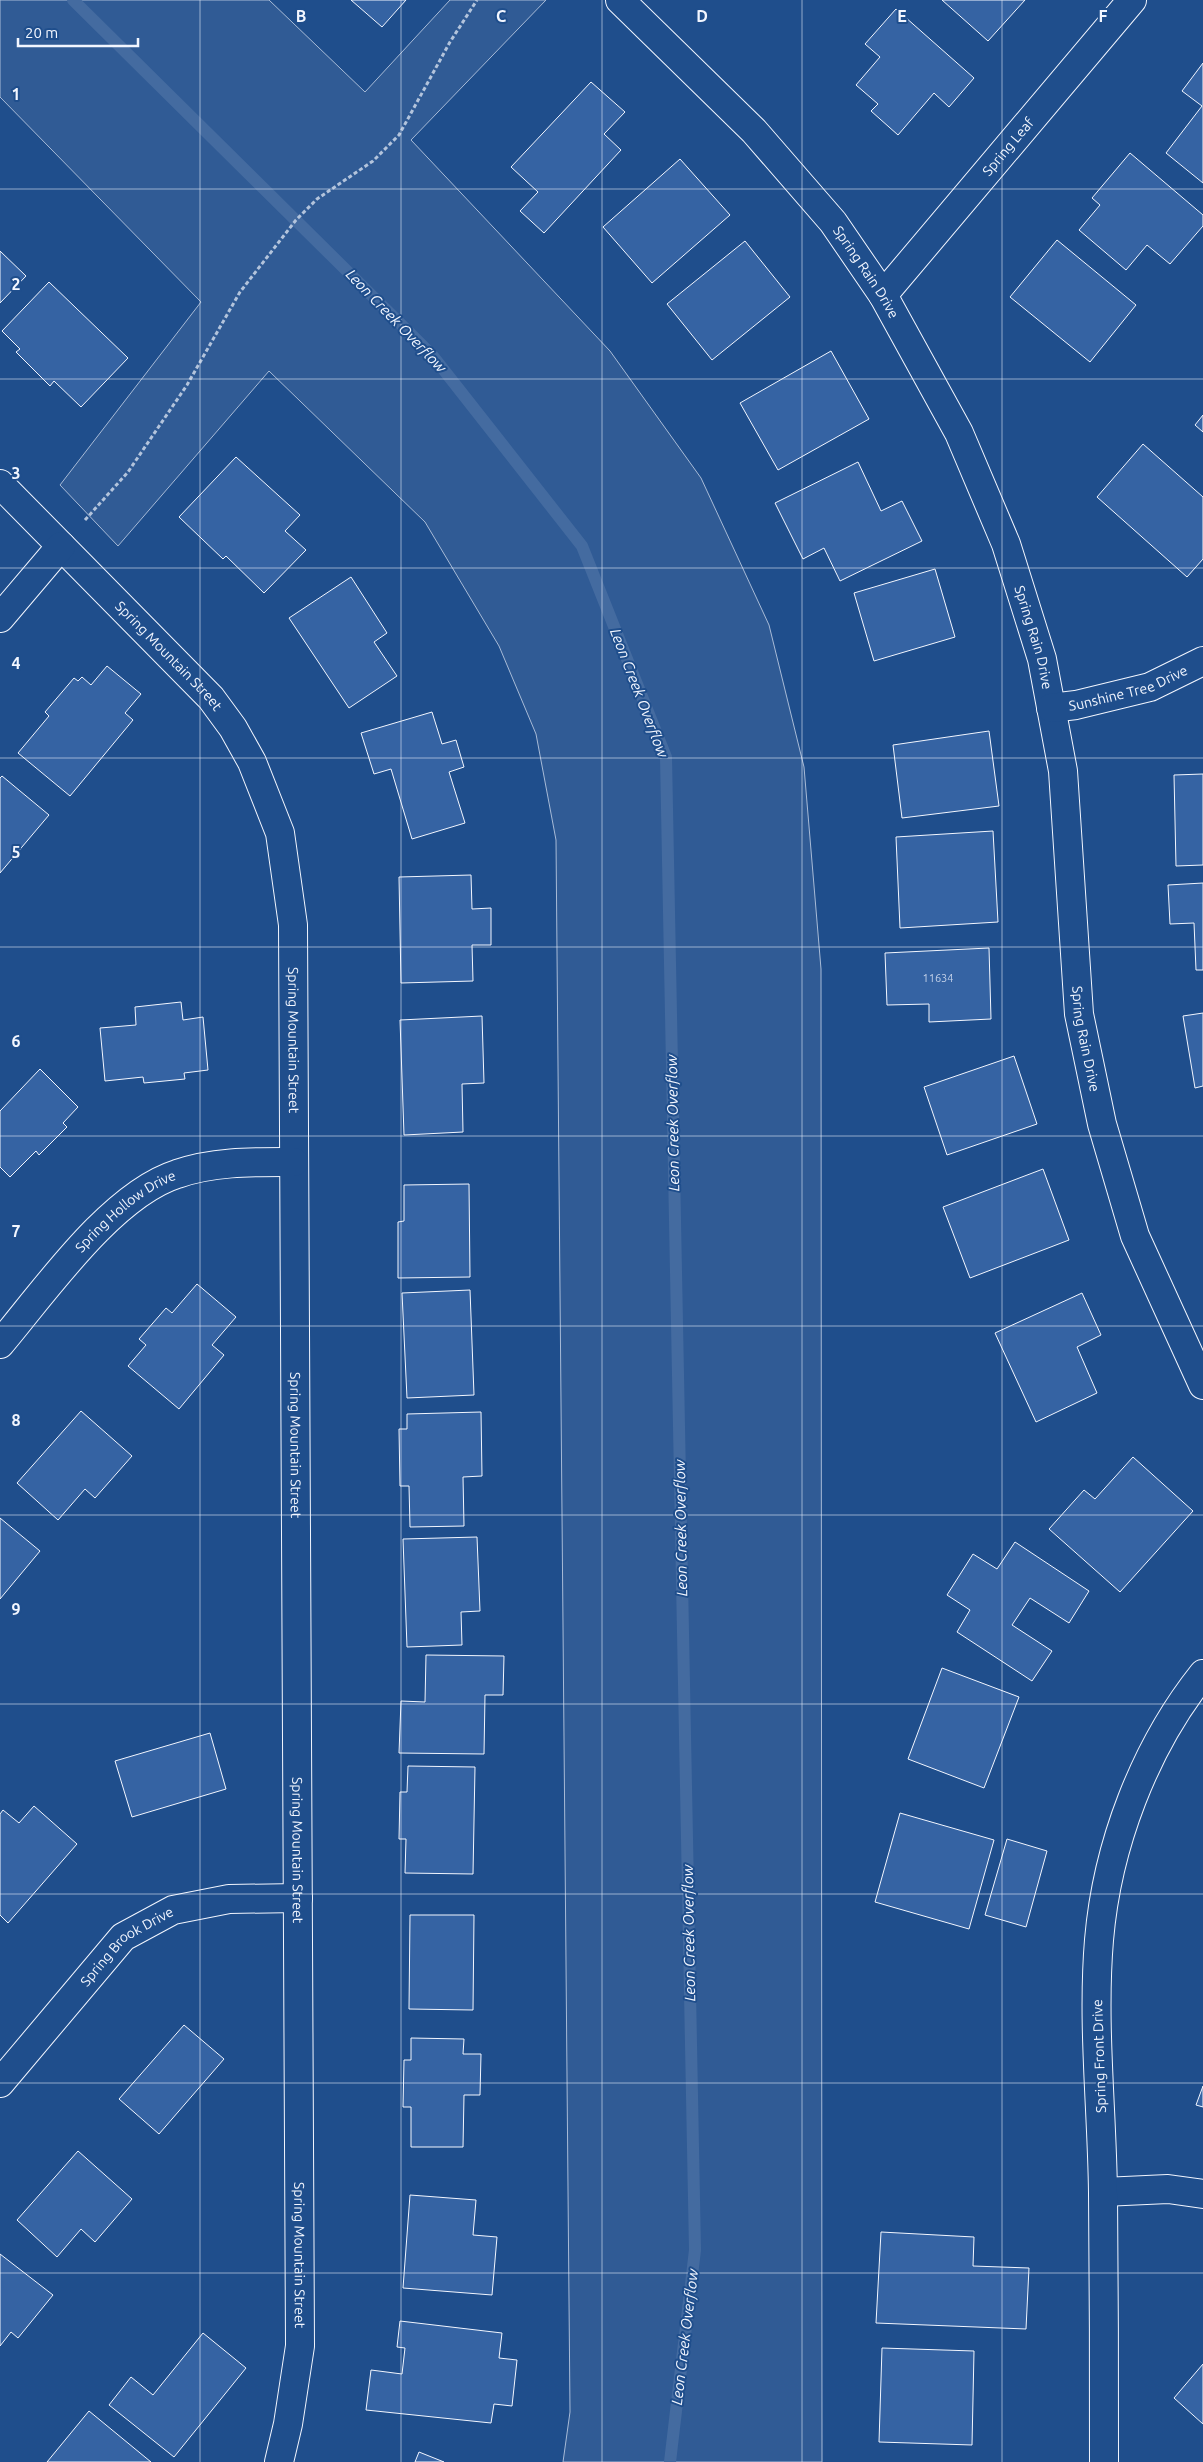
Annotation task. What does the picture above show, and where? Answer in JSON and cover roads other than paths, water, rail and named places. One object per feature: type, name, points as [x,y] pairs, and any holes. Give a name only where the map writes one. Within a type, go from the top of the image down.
[{"type":"street","name":"Spring Rain Drive","points":[[620,0],[754,131],[833,222],[883,295],[960,433],[1006,544],[1042,659],[1063,771],[1079,1014],[1102,1124],[1135,1236],[1200,1374]]},
{"type":"street","name":"Spring Leaf","points":[[883,295],[1132,0]]},
{"type":"street","name":"Spring Mountain Street","points":[[0,484],[212,698],[234,728],[252,762],[280,833],[293,924],[300,2346],[288,2424],[279,2462]]},
{"type":"street","points":[[0,618],[61,546]]},
{"type":"street","name":"Sunshine Tree Drive","points":[[1051,708],[1076,706],[1150,687],[1203,661]]},
{"type":"street","name":"Spring Hollow Drive","points":[[0,1344],[100,1226],[145,1188],[177,1174],[233,1163],[294,1162]]},
{"type":"street","name":"Spring Front Drive","points":[[1104,2462],[1103,2192],[1097,1994],[1099,1939],[1107,1885],[1121,1832],[1140,1781],[1164,1732],[1203,1674]]},
{"type":"street","name":"Spring Brook Drive","points":[[0,2083],[123,1937],[173,1910],[229,1899],[298,1898]]},
{"type":"street","points":[[1103,2192],[1168,2189],[1203,2194]]},
{"type":"waterway","name":"Leon Creek Overflow","points":[[73,0],[432,355],[582,546],[666,757],[695,2250],[670,2462]]}]
